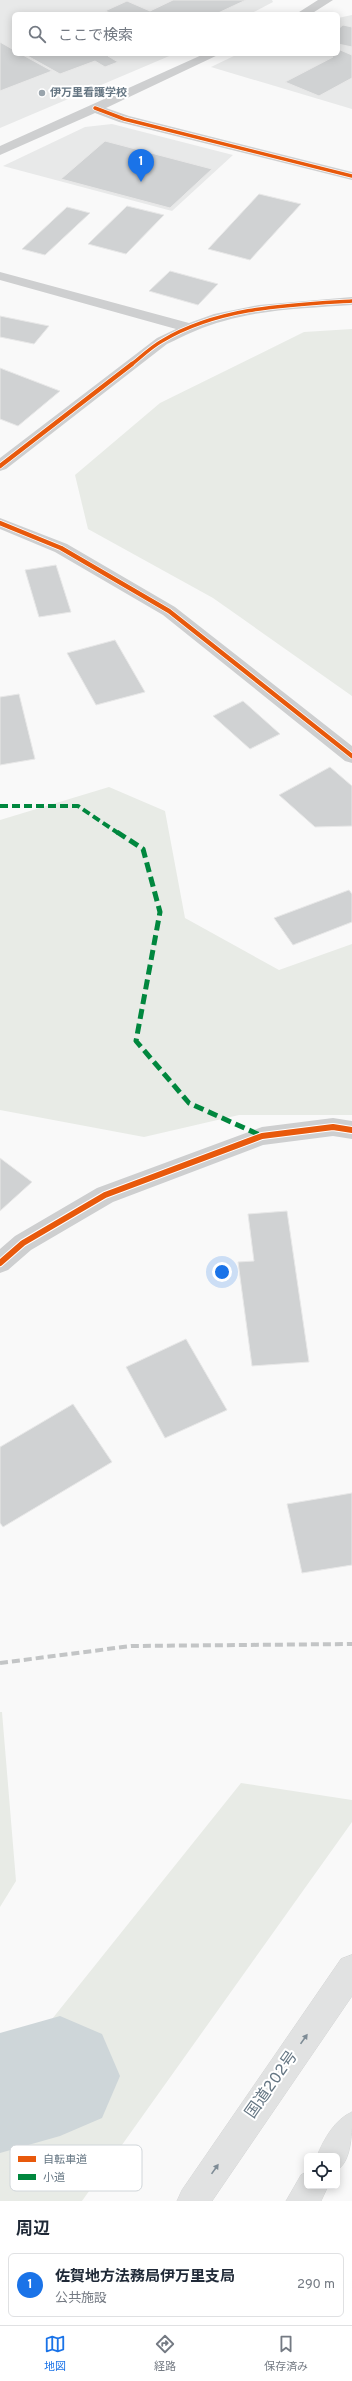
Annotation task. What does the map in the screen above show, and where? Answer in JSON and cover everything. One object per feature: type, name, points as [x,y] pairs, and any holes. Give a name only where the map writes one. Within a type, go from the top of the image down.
[{"type":"highway","name":"国道202号","points":[[193,2201],[352,1970]]},
{"type":"highway","points":[[335,2153],[352,2128]]},
{"type":"highway","points":[[302,2201],[310,2189]]},
{"type":"street","points":[[306,12],[327,0]]},
{"type":"street","points":[[0,151],[210,56]]},
{"type":"street","points":[[95,108],[124,119],[352,176]]},
{"type":"street","points":[[0,276],[191,328]]},
{"type":"street","points":[[0,466],[162,341],[226,315],[275,307],[352,301]]},
{"type":"street","points":[[0,523],[61,548],[169,611],[352,756]]},
{"type":"street","points":[[0,1263],[23,1243],[105,1195],[262,1136],[333,1127],[352,1130]]},
{"type":"shaded area","name":"伊万里看護学校","points":[[0,0],[272,0],[273,2],[254,12],[12,12],[12,56],[169,56],[0,128]]},
{"type":"shaded area","points":[[352,15],[352,109],[211,67],[234,56],[340,56],[340,18]]},
{"type":"shaded area","points":[[112,124],[233,155],[172,211],[3,166],[85,127]]},
{"type":"shaded area","points":[[352,329],[352,696],[213,598],[88,529],[75,475],[160,403],[304,332]]},
{"type":"shaded area","points":[[109,787],[165,811],[185,918],[279,970],[352,944],[352,1115],[239,1115],[144,1137],[0,1110],[0,820]]},
{"type":"shaded area","points":[[0,1712],[2,1712],[16,1881],[0,1907]]},
{"type":"shaded area","points":[[241,1783],[352,1800],[352,1822],[122,2145],[10,2145],[10,2191],[89,2191],[82,2201],[0,2201],[0,2084]]},
{"type":"building","points":[[173,0],[246,0],[220,12],[105,11],[127,1],[150,11]]},
{"type":"building","points":[[343,25],[352,27],[352,47],[340,44],[340,27]]},
{"type":"building","points":[[0,42],[12,49],[12,56],[25,56],[52,71],[0,91]]},
{"type":"building","points":[[340,50],[352,55],[352,78],[319,96],[285,82],[333,57],[331,56],[340,56]]},
{"type":"building","points":[[28,56],[108,56],[118,62],[105,67],[95,61],[60,74]]},
{"type":"building","points":[[105,141],[212,169],[170,208],[61,179]]},
{"type":"building","points":[[259,194],[301,204],[250,260],[208,249]]},
{"type":"building","points":[[127,206],[164,215],[126,254],[88,244]]},
{"type":"building","points":[[67,207],[90,213],[45,255],[22,249]]},
{"type":"building","points":[[170,271],[218,284],[198,305],[149,291]]},
{"type":"building","points":[[0,316],[49,326],[34,344],[0,337]]},
{"type":"building","points":[[0,368],[60,391],[18,426],[0,419]]},
{"type":"building","points":[[56,565],[71,612],[39,617],[25,570]]},
{"type":"building","points":[[115,640],[145,692],[96,705],[67,653]]},
{"type":"building","points":[[19,694],[35,759],[0,765],[0,697]]},
{"type":"building","points":[[243,701],[280,734],[250,749],[213,716]]},
{"type":"building","points":[[330,767],[352,786],[352,826],[315,827],[279,795]]},
{"type":"building","points":[[349,890],[352,894],[352,922],[293,945],[274,918]]},
{"type":"building","points":[[0,1158],[32,1182],[0,1211]]},
{"type":"building","points":[[287,1211],[309,1362],[252,1366],[238,1262],[254,1261],[248,1214]]},
{"type":"building","points":[[186,1339],[227,1410],[165,1438],[126,1367]]},
{"type":"building","points":[[73,1404],[112,1462],[3,1527],[0,1523],[0,1447]]},
{"type":"building","points":[[352,1493],[352,1565],[302,1573],[287,1504]]},
{"type":"waterway","points":[[0,2093],[60,2076]]},
{"type":"railway","points":[[0,1663],[131,1646],[352,1644]]},
{"type":"marked path","points":[[0,806],[78,806],[143,849],[160,912],[136,1041],[189,1103],[262,1136]]},
{"type":"cycle path","points":[[95,108],[124,119],[352,176]]},
{"type":"cycle path","points":[[0,466],[162,341],[178,333],[211,320],[259,309],[352,301]]},
{"type":"cycle path","points":[[0,523],[61,548],[169,611],[352,756]]},
{"type":"cycle path","points":[[0,1263],[23,1243],[105,1195],[262,1136],[333,1127],[352,1130]]},
{"type":"place","name":"伊万里看護学校","points":[[42,93]]},
{"type":"place","name":"佐賀地方法務局伊万里支局","points":[[141,182]]}]
